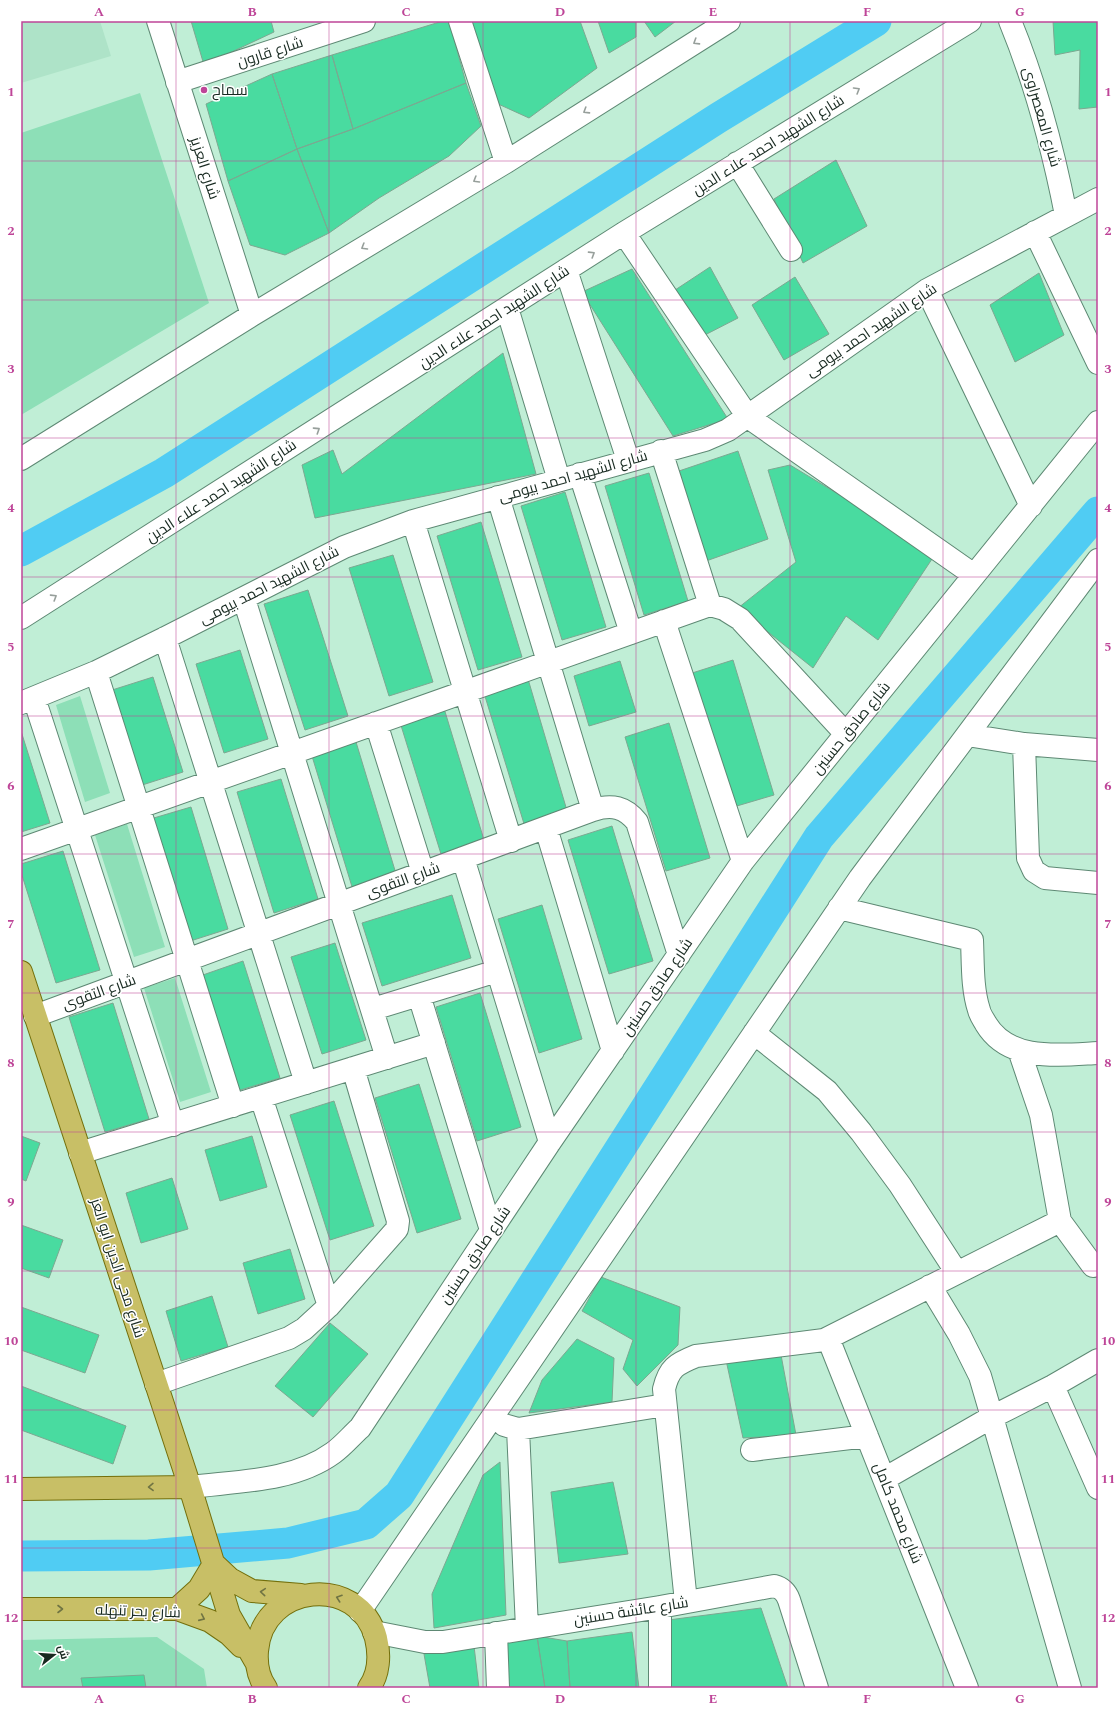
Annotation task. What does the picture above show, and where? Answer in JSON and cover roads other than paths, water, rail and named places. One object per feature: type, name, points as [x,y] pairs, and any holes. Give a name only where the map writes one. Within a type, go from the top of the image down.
[{"type":"main road","name":"شارع محى الدين ابو العز","points":[[21,972],[202,1522],[229,1615],[261,1678]]},
{"type":"main road","points":[[21,1489],[190,1486]]},
{"type":"main road","points":[[178,1609],[199,1589],[214,1564],[230,1579],[252,1592],[302,1596],[323,1594],[343,1599],[360,1611],[374,1632],[378,1650],[377,1669],[369,1688]]},
{"type":"main road","points":[[261,1678],[258,1640],[266,1620],[282,1605],[302,1596]]},
{"type":"main road","name":"شارع بحر تنهله","points":[[21,1609],[178,1609],[210,1621],[229,1634],[244,1649],[261,1678]]},
{"type":"street","name":"شارع العزيز","points":[[158,21],[252,315]]},
{"type":"street","name":"شارع قارون","points":[[177,82],[364,21]]},
{"type":"street","points":[[460,21],[506,162]]},
{"type":"street","points":[[21,459],[252,315],[506,162],[729,21]]},
{"type":"street","name":"شارع الشهيد احمد علاء الدين","points":[[21,618],[624,233],[970,21]]},
{"type":"street","name":"شارع المعصراوى","points":[[1010,21],[1023,53],[1040,106],[1055,160],[1066,215]]},
{"type":"street","points":[[737,163],[791,250]]},
{"type":"street","name":"شارع الشهيد احمد بيومى","points":[[28,701],[96,672],[166,638],[344,546],[413,521],[628,460],[705,440],[728,430],[926,290],[1098,198]]},
{"type":"street","points":[[1035,232],[1098,363]]},
{"type":"street","points":[[624,233],[748,417],[974,574]]},
{"type":"street","points":[[566,270],[628,460]]},
{"type":"street","points":[[926,290],[1031,506]]},
{"type":"street","points":[[507,308],[559,480]]},
{"type":"street","name":"شارع صادق حسنين","points":[[190,1486],[265,1478],[304,1469],[333,1453],[360,1428],[550,1142],[680,956],[743,861],[1098,422]]},
{"type":"street","points":[[662,451],[710,605]]},
{"type":"street","points":[[580,474],[630,633]]},
{"type":"street","points":[[498,497],[593,810]]},
{"type":"street","points":[[413,521],[511,841]]},
{"type":"street","points":[[360,1611],[839,908],[967,735],[1088,588],[1098,560]]},
{"type":"street","points":[[244,599],[373,1009],[387,1058]]},
{"type":"street","points":[[21,849],[710,605],[724,609],[740,619],[846,734]]},
{"type":"street","points":[[664,621],[743,861]]},
{"type":"street","points":[[166,638],[306,1083]]},
{"type":"street","points":[[96,672],[233,1106]]},
{"type":"street","points":[[28,701],[77,829],[173,1125]]},
{"type":"street","points":[[376,723],[423,873]]},
{"type":"street","points":[[967,735],[1024,744],[1098,750]]},
{"type":"street","points":[[1024,744],[1028,858],[1034,871],[1045,878],[1098,883]]},
{"type":"street","name":"شارع التقوى","points":[[35,1016],[593,810],[610,806],[618,807],[626,811],[637,822],[680,956]]},
{"type":"street","points":[[546,828],[614,1051]]},
{"type":"street","points":[[463,858],[550,1142]]},
{"type":"street","points":[[839,908],[972,940],[974,981],[979,1011],[992,1034],[1003,1043],[1019,1050],[1032,1053],[1098,1053]]},
{"type":"street","points":[[373,1009],[497,971]]},
{"type":"street","points":[[419,995],[491,1230]]},
{"type":"street","points":[[754,1032],[827,1091],[861,1132],[900,1185],[957,1273]]},
{"type":"street","points":[[80,1153],[434,1043]]},
{"type":"street","points":[[1019,1050],[1042,1115],[1060,1221],[1093,1266],[1098,1264]]},
{"type":"street","points":[[156,1384],[289,1338],[304,1329],[329,1306],[394,1233],[398,1225],[353,1068]]},
{"type":"street","points":[[261,1097],[329,1306]]},
{"type":"street","points":[[686,1602],[665,1405],[664,1389],[668,1374],[680,1362],[696,1356],[824,1340],[1060,1221]]},
{"type":"street","points":[[930,1286],[959,1334],[980,1376],[1070,1688]]},
{"type":"street","name":"شارع محمد كامل","points":[[828,1338],[967,1688]]},
{"type":"street","points":[[884,1479],[992,1417],[1054,1386],[1098,1360]]},
{"type":"street","points":[[1054,1386],[1098,1488]]},
{"type":"street","points":[[490,1421],[518,1429],[665,1405]]},
{"type":"street","points":[[518,1429],[527,1628]]},
{"type":"street","points":[[752,1450],[867,1436]]},
{"type":"street","name":"شارع عائشة حسنين","points":[[374,1632],[434,1642],[660,1607],[768,1587],[781,1588],[786,1593],[789,1600],[817,1688]]},
{"type":"street","points":[[660,1607],[660,1688]]},
{"type":"street","points":[[496,1633],[498,1688]]},
{"type":"waterway","points":[[21,551],[164,473],[718,118],[876,21]]},
{"type":"waterway","points":[[21,1556],[149,1555],[288,1543],[366,1524],[399,1495],[819,837],[1098,512]]},
{"type":"place","name":"سماح","points":[[204,90]]}]
